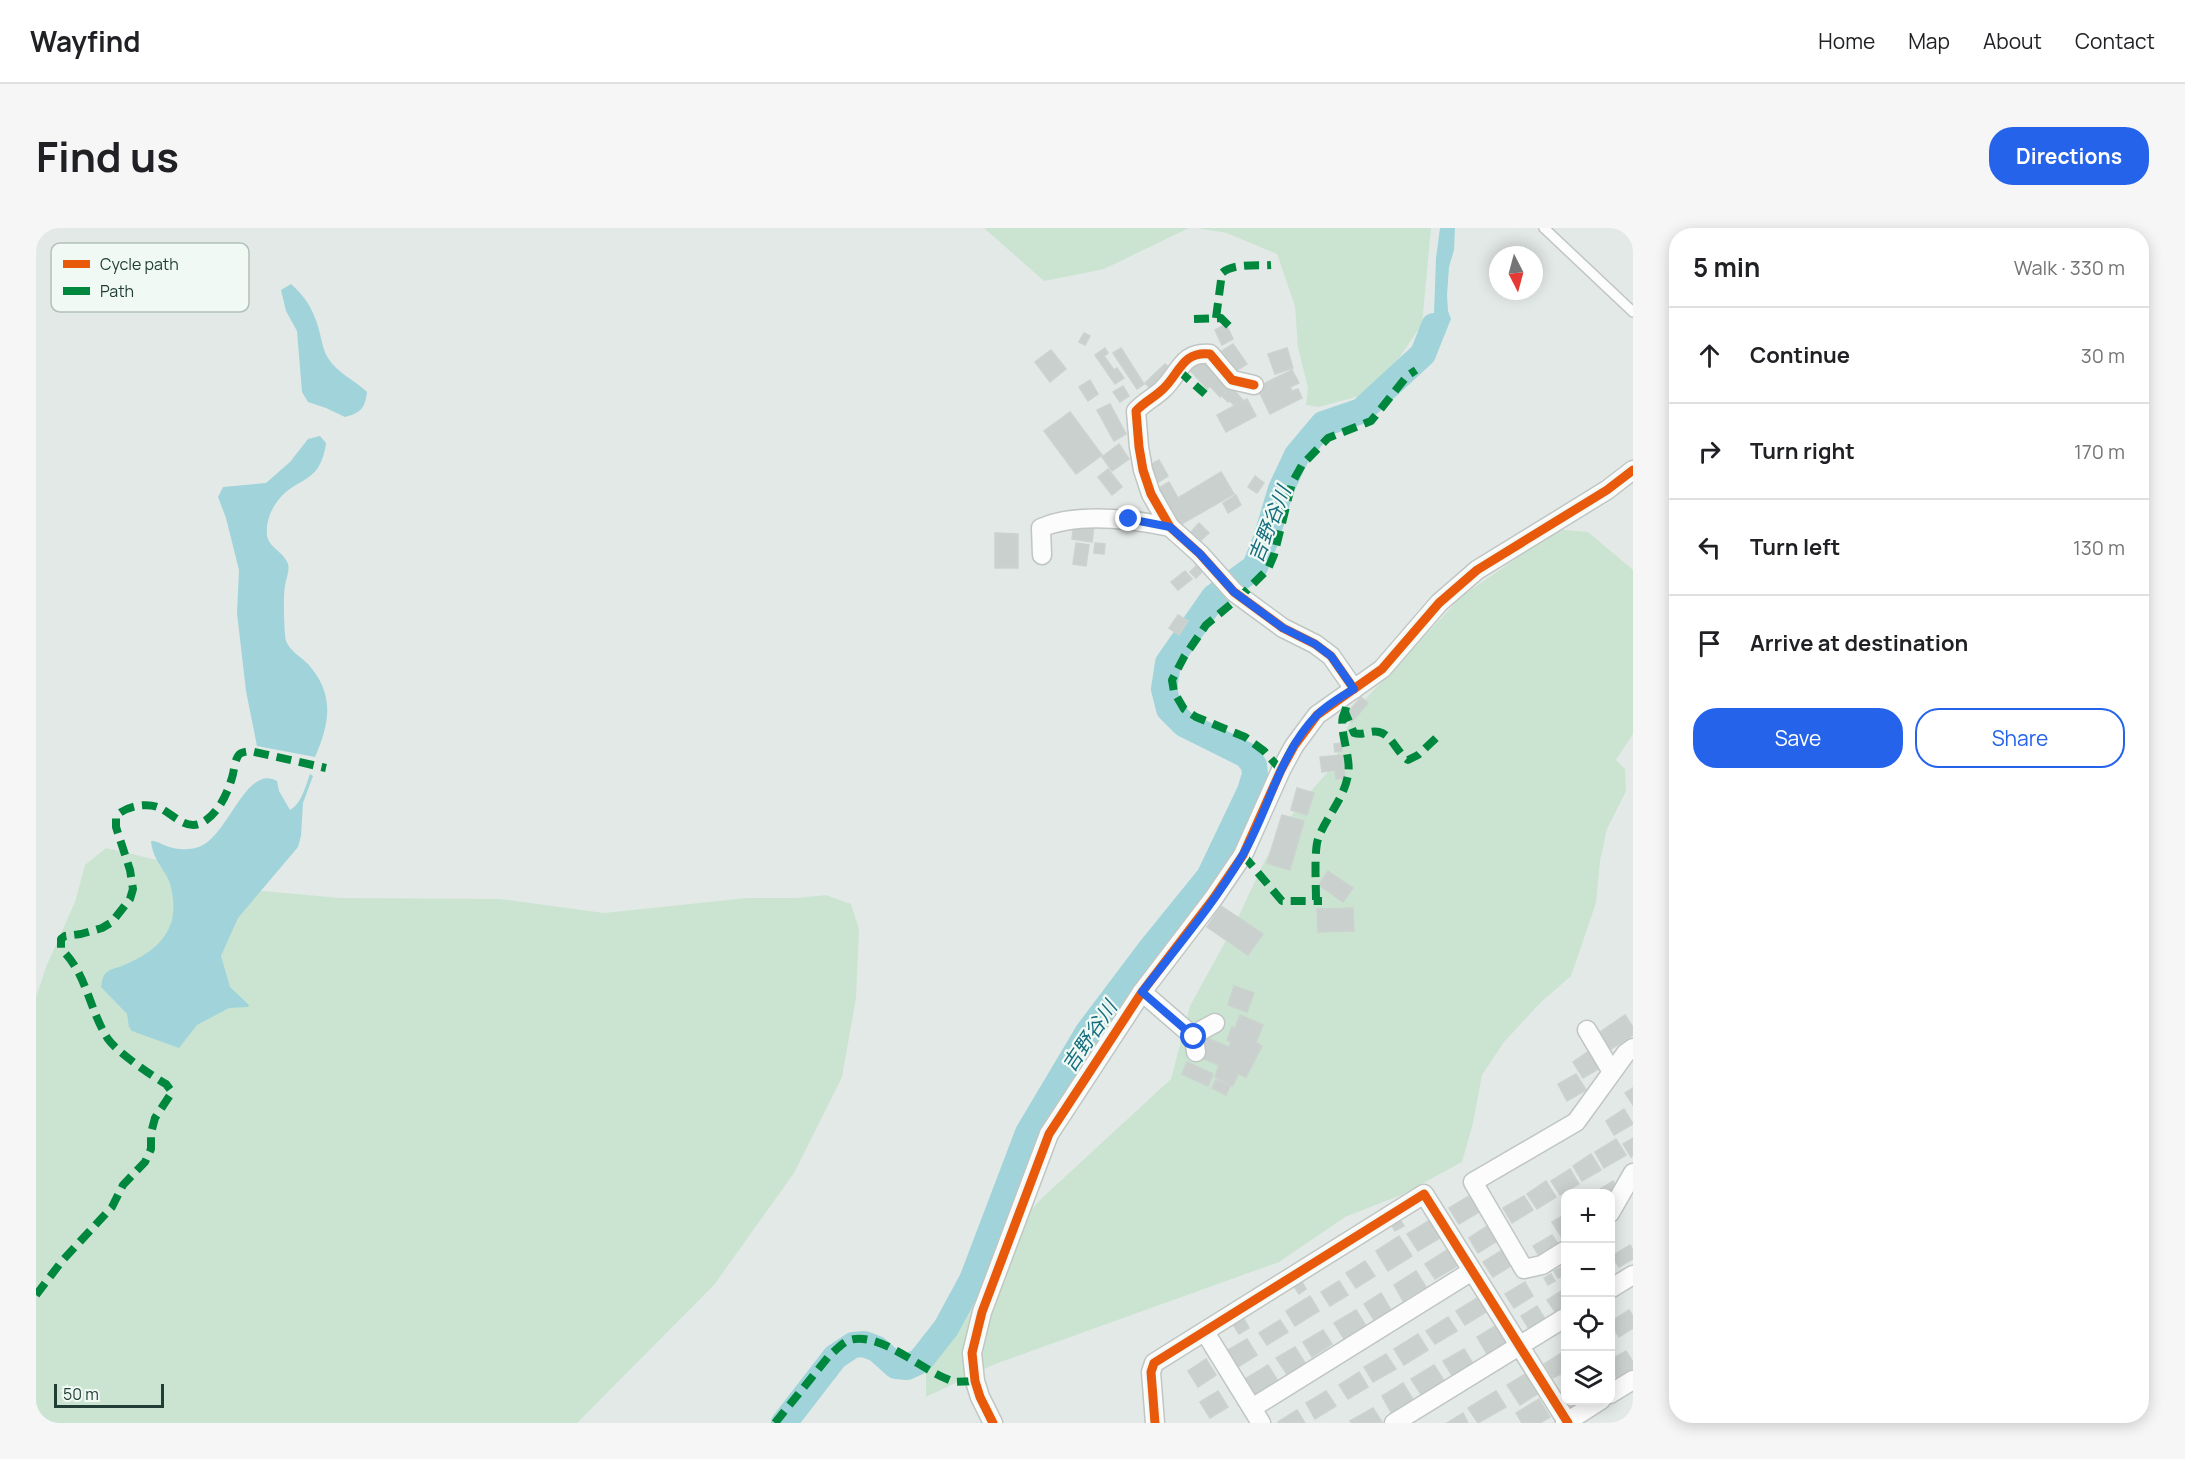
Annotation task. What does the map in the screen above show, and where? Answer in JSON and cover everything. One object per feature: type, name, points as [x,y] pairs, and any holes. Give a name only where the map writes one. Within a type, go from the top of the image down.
[{"type":"street","points":[[1254,385],[1232,380],[1210,354],[1194,354],[1186,360],[1163,389],[1136,411],[1138,447],[1143,470],[1151,494],[1170,527],[1200,554],[1230,587],[1283,628],[1315,644],[1331,656],[1354,689]]},
{"type":"street","points":[[993,1423],[975,1381],[972,1353],[982,1312],[1049,1134],[1142,992],[1213,899],[1243,855],[1294,746],[1317,715],[1382,669],[1439,603],[1477,570],[1607,490],[1633,470]]},
{"type":"street","points":[[1042,555],[1041,528],[1055,522],[1070,519],[1129,519],[1170,527]]},
{"type":"street","points":[[1142,992],[1195,1044],[1202,1030],[1215,1023]]},
{"type":"street","points":[[1587,1030],[1612,1072]]},
{"type":"street","points":[[1561,1253],[1542,1265],[1524,1269],[1473,1182],[1576,1122],[1626,1053],[1633,1048]]},
{"type":"street","points":[[1615,1207],[1633,1173]]},
{"type":"street","points":[[1155,1423],[1151,1372],[1155,1363],[1424,1194],[1567,1423],[1595,1405]]},
{"type":"street","points":[[1205,1332],[1256,1415],[1472,1270]]},
{"type":"street","points":[[1615,1286],[1633,1275]]},
{"type":"street","points":[[1394,1423],[1561,1320]]},
{"type":"street","points":[[1615,1391],[1633,1380]]},
{"type":"lane","points":[[1544,228],[1633,312]]},
{"type":"green space","points":[[984,228],[1189,228],[1104,269],[1044,281]]},
{"type":"green space","points":[[1197,228],[1431,228],[1422,324],[1393,367],[1359,396],[1319,407],[1306,405],[1308,388],[1298,347],[1295,306],[1277,254],[1227,233]]},
{"type":"green space","points":[[1554,529],[1588,532],[1633,570],[1633,734],[1616,760],[1625,769],[1626,791],[1607,829],[1600,861],[1596,903],[1571,976],[1541,1002],[1504,1042],[1482,1075],[1473,1123],[1462,1162],[1401,1195],[1345,1217],[1279,1262],[995,1364],[926,1397],[926,1351],[974,1273],[1042,1198],[1171,1079],[1190,1006],[1235,924],[1265,860],[1297,807],[1332,767],[1354,711],[1462,596]]},
{"type":"green space","points":[[106,848],[192,868],[263,891],[340,898],[500,899],[604,913],[747,898],[797,898],[826,895],[851,904],[859,929],[856,998],[842,1077],[794,1173],[714,1285],[577,1423],[36,1423],[36,997],[46,967],[75,902],[85,865]]},
{"type":"water","points":[[1440,228],[1455,228],[1447,295],[1451,319],[1436,348],[1420,358],[1410,353],[1425,345],[1434,313],[1436,258]]},
{"type":"water","points":[[291,284],[311,308],[328,358],[336,368],[367,392],[365,403],[354,414],[345,417],[308,402],[302,392],[297,331],[286,311],[281,290]]},
{"type":"water","points":[[320,436],[326,443],[319,466],[311,476],[287,491],[279,500],[269,516],[267,529],[270,543],[286,560],[288,567],[284,597],[286,641],[317,675],[326,698],[324,732],[315,757],[257,746],[246,691],[237,613],[239,570],[226,518],[218,497],[223,487],[266,483],[290,462],[308,439]]},
{"type":"water","points":[[310,774],[313,776],[303,803],[298,847],[238,918],[221,956],[230,987],[249,1005],[248,1007],[229,1008],[197,1025],[179,1048],[132,1031],[127,1014],[101,987],[103,977],[107,972],[138,959],[159,943],[169,929],[173,915],[172,891],[154,855],[151,841],[178,849],[192,849],[201,846],[211,839],[247,791],[256,782],[266,778],[277,781],[279,791],[290,810],[300,799]]},
{"type":"building","points":[[1226,324],[1233,339],[1222,345],[1215,330]]},
{"type":"building","points":[[1084,333],[1090,336],[1085,345],[1079,342]]},
{"type":"building","points":[[1233,344],[1247,364],[1236,371],[1222,351]]},
{"type":"building","points":[[1105,348],[1108,353],[1104,356],[1114,370],[1117,368],[1124,378],[1115,384],[1095,355]]},
{"type":"building","points":[[1121,348],[1144,384],[1137,389],[1113,353]]},
{"type":"building","points":[[1287,348],[1293,368],[1275,374],[1268,354]]},
{"type":"building","points":[[1051,350],[1066,369],[1050,382],[1035,362]]},
{"type":"building","points":[[1205,357],[1231,386],[1220,397],[1210,386],[1207,389],[1190,370]]},
{"type":"building","points":[[1165,364],[1171,369],[1151,389],[1145,383]]},
{"type":"building","points":[[1292,370],[1299,383],[1290,387],[1292,391],[1298,389],[1302,398],[1270,414],[1257,387]]},
{"type":"building","points":[[1090,380],[1098,394],[1088,401],[1079,387]]},
{"type":"building","points":[[1123,386],[1129,396],[1120,402],[1113,392]]},
{"type":"building","points":[[1231,387],[1243,400],[1234,405],[1222,396]]},
{"type":"building","points":[[1247,399],[1256,416],[1226,432],[1217,415]]},
{"type":"building","points":[[1110,404],[1126,434],[1114,441],[1097,410]]},
{"type":"building","points":[[1070,412],[1102,455],[1076,474],[1044,431]]},
{"type":"building","points":[[1119,444],[1129,459],[1112,471],[1102,457]]},
{"type":"building","points":[[1159,460],[1168,476],[1157,483],[1148,466]]},
{"type":"building","points":[[1108,469],[1122,487],[1112,495],[1098,477]]},
{"type":"building","points":[[1221,472],[1234,494],[1178,526],[1157,489],[1169,482],[1178,498]]},
{"type":"building","points":[[1255,476],[1264,483],[1257,493],[1248,487]]},
{"type":"building","points":[[1236,495],[1241,505],[1228,513],[1223,503]]},
{"type":"building","points":[[1074,523],[1094,526],[1092,542],[1072,539]]},
{"type":"building","points":[[1199,523],[1209,533],[1199,542],[1190,533]]},
{"type":"building","points":[[995,533],[1018,534],[1018,568],[995,568]]},
{"type":"building","points":[[1076,543],[1089,545],[1086,566],[1073,564]]},
{"type":"building","points":[[1095,543],[1105,544],[1104,554],[1094,553]]},
{"type":"building","points":[[1199,563],[1205,569],[1196,578],[1190,572]]},
{"type":"building","points":[[1185,571],[1192,579],[1178,590],[1171,582]]},
{"type":"building","points":[[1178,615],[1188,621],[1179,635],[1169,628]]},
{"type":"building","points":[[1361,697],[1368,703],[1352,722],[1349,720],[1353,716],[1348,712]]},
{"type":"building","points":[[1341,743],[1342,751],[1335,752],[1334,744]]},
{"type":"building","points":[[1343,755],[1345,778],[1336,779],[1335,770],[1322,772],[1320,757]]},
{"type":"building","points":[[1297,788],[1314,793],[1307,815],[1291,810]]},
{"type":"building","points":[[1282,815],[1304,821],[1290,870],[1267,863]]},
{"type":"building","points":[[1328,871],[1353,888],[1343,902],[1319,885]]},
{"type":"building","points":[[1221,906],[1263,934],[1248,955],[1207,927]]},
{"type":"building","points":[[1353,908],[1354,931],[1318,932],[1317,909]]},
{"type":"building","points":[[1234,986],[1254,993],[1247,1012],[1228,1005]]},
{"type":"building","points":[[1240,1015],[1263,1025],[1256,1042],[1262,1046],[1246,1077],[1238,1074],[1233,1086],[1215,1077],[1219,1065],[1199,1057],[1207,1038],[1229,1047],[1231,1042],[1227,1040]]},
{"type":"building","points":[[1625,1015],[1633,1027],[1633,1035],[1611,1049],[1600,1032]]},
{"type":"building","points":[[1589,1051],[1600,1068],[1583,1078],[1573,1062]]},
{"type":"building","points":[[1187,1062],[1213,1074],[1208,1086],[1182,1074]]},
{"type":"building","points":[[1576,1074],[1586,1090],[1567,1101],[1558,1084]]},
{"type":"building","points":[[1216,1080],[1230,1086],[1226,1095],[1212,1088]]},
{"type":"building","points":[[1633,1088],[1633,1105],[1625,1093]]},
{"type":"building","points":[[1624,1109],[1633,1124],[1614,1135],[1606,1121]]},
{"type":"building","points":[[1633,1138],[1633,1155],[1631,1157],[1623,1144]]},
{"type":"building","points":[[1616,1139],[1626,1155],[1604,1168],[1595,1152]]},
{"type":"building","points":[[1591,1154],[1601,1170],[1582,1181],[1573,1166]]},
{"type":"building","points":[[1570,1169],[1579,1184],[1570,1189],[1561,1189],[1560,1195],[1551,1181]]},
{"type":"building","points":[[1546,1181],[1556,1197],[1537,1209],[1527,1194]]},
{"type":"building","points":[[1613,1181],[1622,1194],[1615,1198],[1615,1189],[1600,1189]]},
{"type":"building","points":[[1469,1196],[1479,1212],[1459,1224],[1449,1208]]},
{"type":"building","points":[[1524,1196],[1533,1210],[1512,1223],[1503,1208]]},
{"type":"building","points":[[1398,1216],[1404,1226],[1395,1231],[1390,1222]]},
{"type":"building","points":[[1561,1217],[1561,1236],[1552,1222]]},
{"type":"building","points":[[1430,1220],[1440,1238],[1418,1251],[1407,1234]]},
{"type":"building","points":[[1490,1224],[1500,1239],[1478,1253],[1469,1238]]},
{"type":"building","points":[[1552,1235],[1560,1247],[1541,1259],[1533,1246]]},
{"type":"building","points":[[1399,1236],[1412,1256],[1388,1271],[1376,1251]]},
{"type":"building","points":[[1630,1245],[1633,1250],[1633,1259],[1619,1267],[1615,1261],[1615,1254]]},
{"type":"building","points":[[1504,1249],[1514,1264],[1493,1277],[1483,1262]]},
{"type":"building","points":[[1447,1250],[1457,1266],[1435,1279],[1425,1264]]},
{"type":"building","points":[[1365,1261],[1375,1276],[1356,1288],[1346,1273]]},
{"type":"building","points":[[1561,1268],[1561,1276],[1558,1278],[1554,1271]]},
{"type":"building","points":[[1416,1271],[1426,1287],[1403,1301],[1394,1285]]},
{"type":"building","points":[[1551,1274],[1555,1281],[1548,1285],[1544,1278]]},
{"type":"building","points":[[1301,1280],[1306,1289],[1299,1294],[1293,1285]]},
{"type":"building","points":[[1339,1281],[1348,1295],[1330,1306],[1321,1292]]},
{"type":"building","points":[[1525,1282],[1533,1296],[1514,1308],[1505,1294]]},
{"type":"building","points":[[1561,1291],[1561,1310],[1556,1313],[1547,1300]]},
{"type":"building","points":[[1381,1293],[1391,1310],[1374,1320],[1364,1304]]},
{"type":"building","points":[[1310,1296],[1319,1311],[1295,1326],[1286,1311]]},
{"type":"building","points":[[1477,1298],[1486,1312],[1465,1325],[1456,1311]]},
{"type":"building","points":[[1537,1306],[1545,1319],[1529,1329],[1521,1316]]},
{"type":"building","points":[[1356,1310],[1366,1326],[1344,1339],[1334,1323]]},
{"type":"building","points":[[1629,1310],[1633,1316],[1633,1328],[1619,1337],[1615,1330],[1615,1319]]},
{"type":"building","points":[[1243,1317],[1249,1328],[1239,1334],[1232,1323]]},
{"type":"building","points":[[1448,1317],[1457,1331],[1435,1344],[1426,1331]]},
{"type":"building","points":[[1280,1320],[1288,1332],[1267,1345],[1259,1333]]},
{"type":"building","points":[[1495,1326],[1506,1342],[1487,1354],[1477,1337]]},
{"type":"building","points":[[1323,1330],[1332,1344],[1312,1357],[1303,1342]]},
{"type":"building","points":[[1418,1334],[1428,1350],[1404,1365],[1394,1349]]},
{"type":"building","points":[[1247,1339],[1257,1355],[1238,1367],[1228,1350]]},
{"type":"building","points":[[1295,1347],[1305,1363],[1287,1374],[1276,1358]]},
{"type":"building","points":[[1464,1349],[1474,1365],[1453,1377],[1443,1361]]},
{"type":"building","points":[[1626,1351],[1633,1362],[1633,1368],[1617,1378],[1615,1357]]},
{"type":"building","points":[[1561,1353],[1561,1374],[1553,1378],[1544,1364]]},
{"type":"building","points":[[1386,1354],[1396,1369],[1373,1382],[1364,1367]]},
{"type":"building","points":[[1206,1359],[1216,1375],[1198,1387],[1188,1371]]},
{"type":"building","points":[[1268,1365],[1278,1381],[1255,1395],[1245,1379]]},
{"type":"building","points":[[1434,1365],[1445,1382],[1422,1396],[1411,1379]]},
{"type":"building","points":[[1359,1372],[1368,1387],[1348,1399],[1339,1385]]},
{"type":"building","points":[[1527,1373],[1539,1393],[1520,1405],[1507,1385]]},
{"type":"building","points":[[1403,1383],[1414,1401],[1392,1414],[1382,1396]]},
{"type":"building","points":[[1218,1391],[1228,1407],[1210,1418],[1200,1402]]},
{"type":"building","points":[[1326,1391],[1336,1406],[1315,1419],[1306,1403]]},
{"type":"building","points":[[1496,1391],[1506,1407],[1478,1423],[1468,1408]]},
{"type":"building","points":[[1539,1399],[1550,1417],[1540,1423],[1522,1423],[1516,1413]]},
{"type":"building","points":[[1373,1408],[1382,1422],[1352,1423],[1350,1421]]},
{"type":"building","points":[[1297,1410],[1305,1423],[1278,1423],[1278,1422]]},
{"type":"building","points":[[1463,1413],[1468,1423],[1447,1423]]},
{"type":"waterway","name":"吉野谷川","points":[[784,1423],[835,1357],[853,1345],[864,1344],[877,1349],[896,1366],[907,1367],[920,1361],[946,1328],[972,1280],[1028,1133],[1088,1032],[1209,877],[1250,791],[1255,775],[1254,765],[1246,755],[1184,724],[1169,709],[1164,689],[1168,663],[1214,597],[1255,567],[1281,489],[1297,455],[1323,424],[1361,411],[1423,354],[1434,326]]},
{"type":"marked path","points":[[1216,318],[1222,273],[1239,266],[1271,265]]},
{"type":"marked path","points":[[1194,319],[1221,318],[1234,331]]},
{"type":"marked path","points":[[1178,370],[1205,394]]},
{"type":"marked path","points":[[1281,770],[1264,751],[1245,737],[1196,717],[1184,709],[1174,692],[1172,680],[1184,657],[1206,625],[1268,569],[1274,555],[1292,483],[1302,465],[1328,438],[1371,421],[1407,376],[1416,370]]},
{"type":"marked path","points":[[1346,707],[1345,712],[1354,733],[1379,732],[1384,734],[1408,760],[1418,755],[1436,738]]},
{"type":"marked path","points":[[1316,900],[1318,839],[1343,792],[1348,775],[1349,767],[1342,725],[1345,712]]},
{"type":"marked path","points":[[36,1295],[62,1261],[112,1207],[123,1185],[145,1162],[151,1149],[151,1133],[155,1118],[172,1092],[166,1084],[127,1057],[108,1039],[77,969],[61,949],[61,939],[65,936],[102,928],[112,922],[130,899],[133,889],[130,870],[116,827],[116,816],[131,807],[149,805],[160,808],[181,822],[199,824],[210,817],[223,800],[237,758],[245,752],[250,751],[326,768]]},
{"type":"marked path","points":[[1243,855],[1282,901],[1322,901]]},
{"type":"marked path","points":[[775,1423],[829,1356],[847,1341],[871,1340],[885,1345],[954,1382],[975,1381]]},
{"type":"cycle path","points":[[1254,385],[1232,380],[1210,354],[1193,356],[1187,360],[1169,383],[1136,411],[1143,470],[1151,494],[1170,527],[1200,554],[1234,592],[1283,628],[1315,644],[1331,656],[1354,689]]},
{"type":"cycle path","points":[[993,1423],[975,1381],[972,1353],[982,1312],[1049,1134],[1142,992],[1213,899],[1243,855],[1294,746],[1317,715],[1382,669],[1439,603],[1477,570],[1607,490],[1633,470]]},
{"type":"cycle path","points":[[1155,1423],[1151,1372],[1154,1363],[1424,1194],[1568,1423]]},
{"type":"route","points":[[1129,519],[1170,527],[1200,554],[1234,592],[1283,628],[1315,644],[1331,656],[1354,689],[1317,715],[1294,746],[1243,855],[1213,899],[1142,992],[1194,1037]]}]
